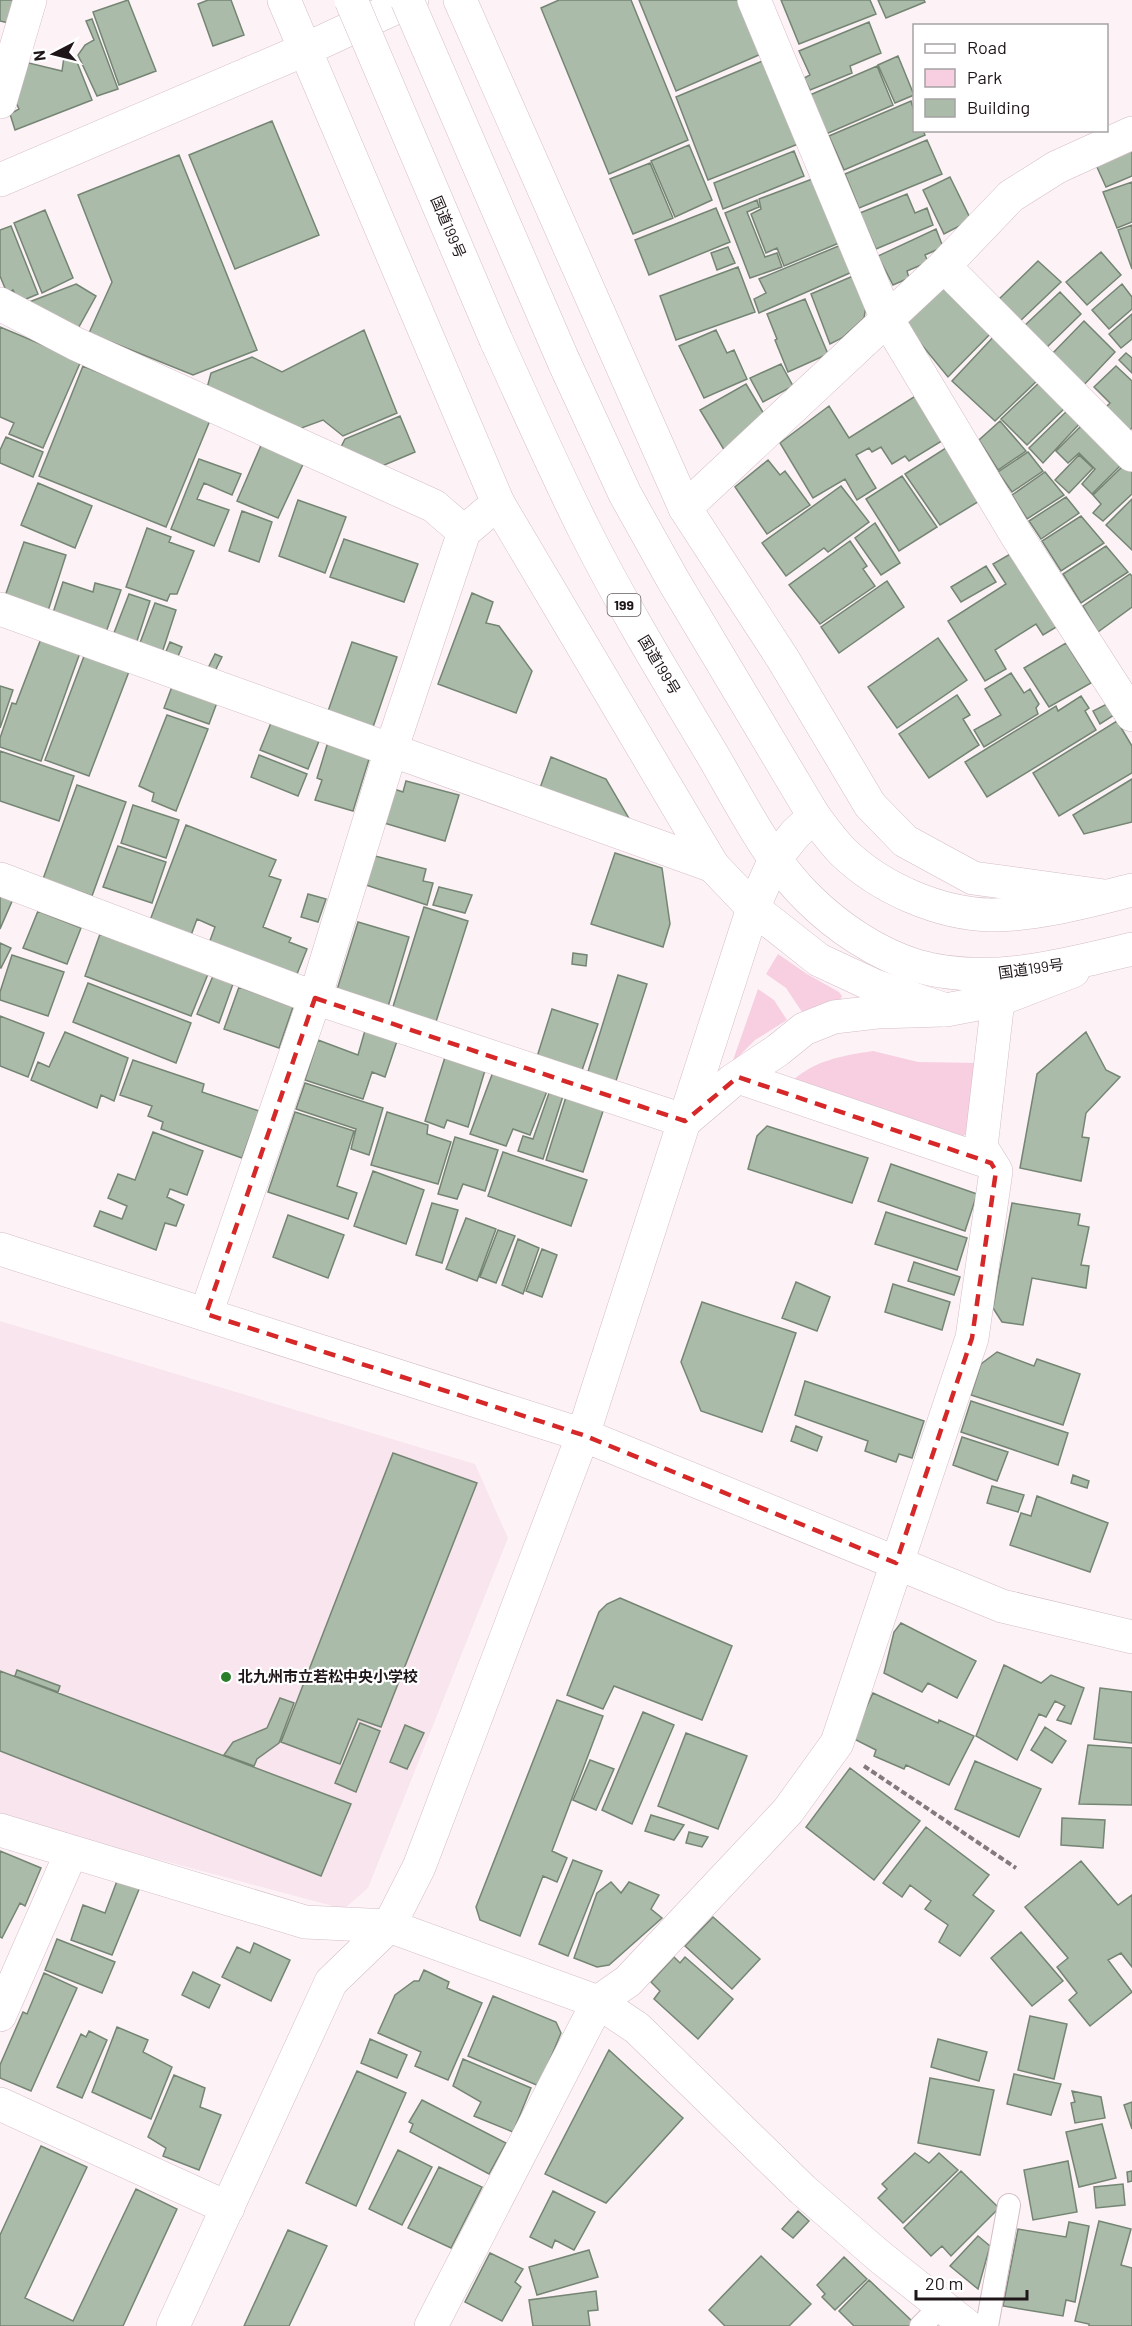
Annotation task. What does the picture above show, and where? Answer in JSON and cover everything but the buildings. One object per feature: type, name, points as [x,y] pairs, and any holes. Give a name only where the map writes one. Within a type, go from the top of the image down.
[{"type":"main road","points":[[0,102],[30,0]]},
{"type":"main road","points":[[284,0],[498,503],[713,866],[753,908],[819,960],[875,986],[946,1010]]},
{"type":"main road","name":"国道199号","points":[[351,0],[496,340],[584,529],[625,608],[775,859],[808,898],[842,926],[880,950],[915,965],[954,974],[993,975],[1035,970],[1127,950]]},
{"type":"main road","points":[[407,0],[564,362],[626,494],[673,580],[814,816],[843,851],[874,877],[909,896],[952,909],[991,915],[1030,911],[1119,893]]},
{"type":"main road","points":[[1,178],[304,50],[412,0]]},
{"type":"main road","points":[[460,0],[684,508],[783,659],[870,805],[905,841],[973,878],[1119,893]]},
{"type":"main road","points":[[754,0],[887,319],[1017,536],[1132,715]]},
{"type":"main road","points":[[684,508],[944,266],[1011,196],[1057,167],[1132,133]]},
{"type":"main road","points":[[944,266],[1132,455]]},
{"type":"main road","points":[[0,304],[75,344],[434,506],[464,532]]},
{"type":"main road","points":[[206,1314],[315,998],[392,750],[464,532],[498,503]]},
{"type":"main road","points":[[0,609],[713,866]]},
{"type":"main road","points":[[172,2326],[332,1982],[389,1926],[419,1867],[583,1435],[753,908],[775,859],[795,834],[814,816]]},
{"type":"main road","points":[[0,879],[315,998],[685,1121]]},
{"type":"main road","points":[[685,1121],[738,1077],[804,1029],[834,1017],[877,1012],[946,1010],[998,999],[1127,950]]},
{"type":"main road","points":[[431,2326],[598,2002],[628,1981],[788,1811],[837,1743],[972,1338],[996,1171],[981,1147],[998,999]]},
{"type":"main road","points":[[738,1077],[991,1162]]},
{"type":"main road","points":[[0,1249],[583,1435],[1002,1606],[1132,1637]]},
{"type":"main road","points":[[0,1830],[305,1922],[389,1926],[598,2002],[637,2028],[931,2316],[967,2326]]},
{"type":"main road","points":[[0,2015],[71,1853]]},
{"type":"main road","points":[[0,2104],[228,2208]]},
{"type":"lane","points":[[987,2326],[1009,2205]]},
{"type":"path","points":[[834,1746],[1016,1868]]},
{"type":"highlighted area","points":[[315,998],[685,1121],[738,1077],[991,1163],[996,1171],[972,1338],[896,1563],[583,1435],[206,1314]]},
{"type":"shaded area","name":"北九州市立若松中央小学校","points":[[0,1321],[475,1464],[508,1538],[368,1888],[344,1909],[0,1817]]},
{"type":"green space","points":[[778,954],[839,992],[842,996],[840,1001],[802,1012],[786,988],[766,974]]},
{"type":"green space","points":[[758,989],[774,1000],[787,1020],[755,1040],[732,1063]]},
{"type":"green space","points":[[873,1051],[918,1062],[981,1063],[969,1131],[961,1138],[791,1082],[819,1064],[839,1057]]},
{"type":"place","name":"北九州市立若松中央小学校","points":[[226,1677]]}]
